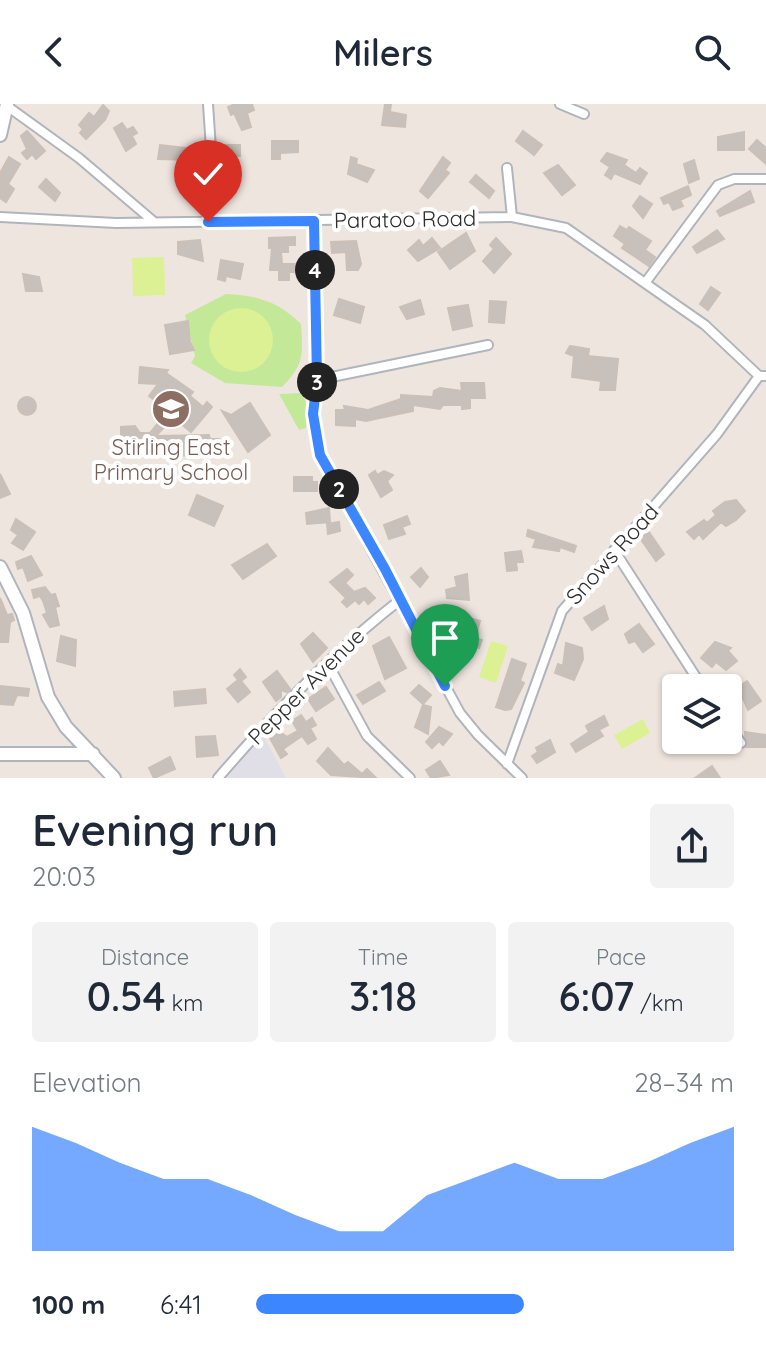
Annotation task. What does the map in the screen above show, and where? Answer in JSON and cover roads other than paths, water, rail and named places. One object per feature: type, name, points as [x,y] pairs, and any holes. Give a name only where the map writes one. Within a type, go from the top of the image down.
[{"type":"main road","points":[[0,135],[7,105]]},
{"type":"main road","points":[[0,567],[23,613],[48,697],[66,727],[114,778]]},
{"type":"main road","points":[[0,754],[93,754]]},
{"type":"street","points":[[208,104],[213,179],[208,222]]},
{"type":"street","points":[[560,104],[584,114]]},
{"type":"street","points":[[7,105],[79,158],[153,222]]},
{"type":"street","points":[[507,168],[512,217]]},
{"type":"street","points":[[645,283],[718,185],[734,179],[766,179]]},
{"type":"street","name":"Paratoo Road","points":[[0,217],[153,222],[512,217],[566,228],[705,325],[762,376]]},
{"type":"street","points":[[314,221],[317,380],[313,414],[320,455],[460,713],[522,778]]},
{"type":"street","points":[[317,380],[488,345]]},
{"type":"street","name":"Snows Road","points":[[507,764],[562,611],[717,434],[762,376]]},
{"type":"street","points":[[614,550],[694,674]]},
{"type":"street","name":"Pepper Avenue","points":[[218,778],[266,722],[361,630],[400,600]]},
{"type":"street","points":[[328,664],[367,736],[410,778]]},
{"type":"place","name":"Stirling East Primary School","points":[[171,409]]}]
